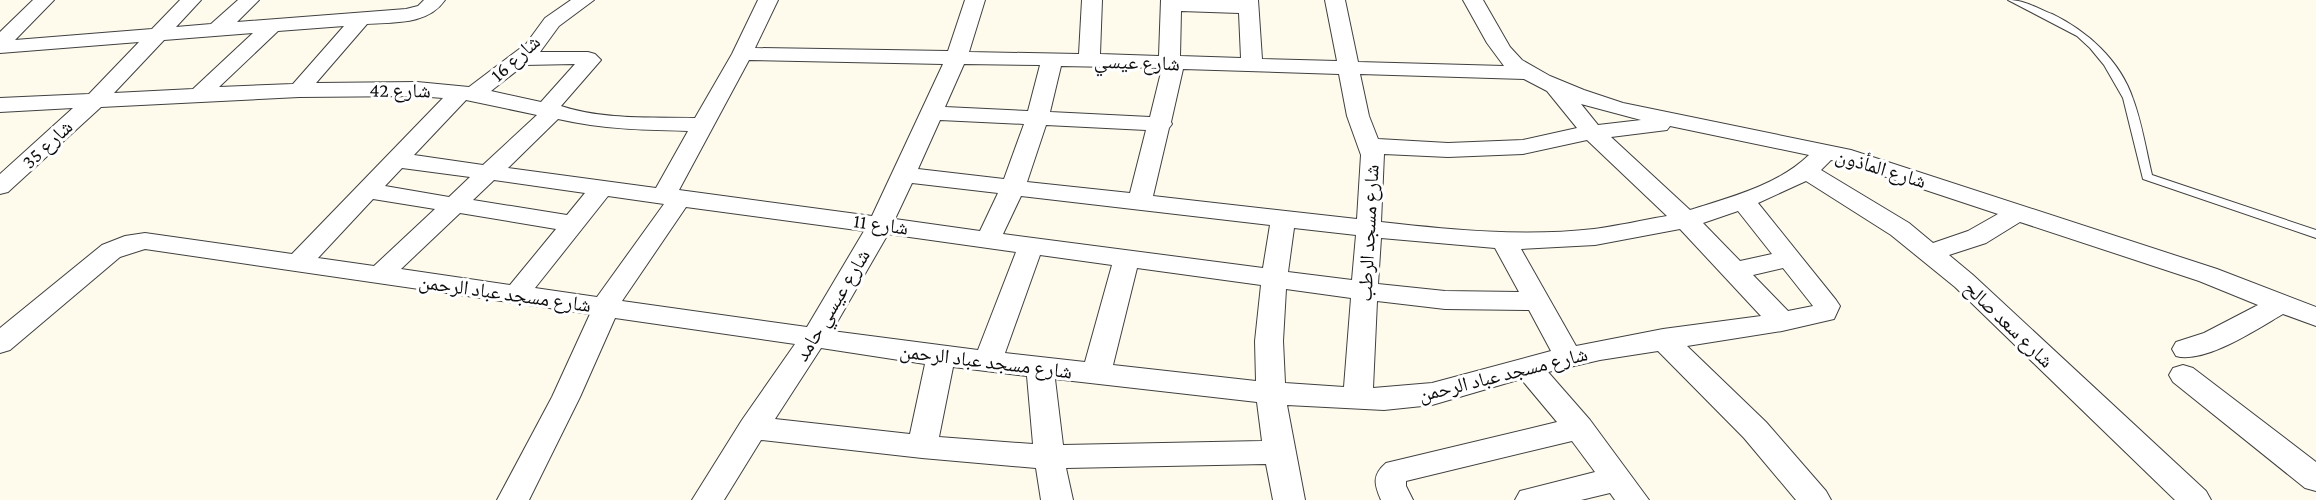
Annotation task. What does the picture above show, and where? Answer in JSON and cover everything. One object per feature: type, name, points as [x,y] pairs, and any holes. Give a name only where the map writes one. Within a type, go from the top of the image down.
[{"type":"street","points":[[0,45],[44,0]]},
{"type":"street","name":"شارع 35","points":[[0,187],[10,169],[94,101],[191,0]]},
{"type":"street","points":[[217,30],[249,0]]},
{"type":"street","points":[[320,22],[338,0]]},
{"type":"street","points":[[0,45],[361,19],[417,13],[425,10],[435,0]]},
{"type":"street","name":"شارع 16","points":[[298,263],[397,160],[468,93],[520,59],[533,48],[552,22],[584,0]]},
{"type":"street","points":[[513,500],[566,397],[605,308],[672,197],[704,125],[768,0]]},
{"type":"street","name":"شارع عيسي حامد","points":[[708,500],[814,338],[881,224],[957,57],[975,0]]},
{"type":"street","points":[[1089,60],[1092,0]]},
{"type":"street","name":"شارع مسجد الرطب","points":[[1335,0],[1360,123],[1371,147],[1372,164],[1358,399]]},
{"type":"street","name":"شارع المأذون","points":[[1473,0],[1507,57],[1531,73],[1597,103],[1827,151],[2018,211],[2208,275],[2316,317]]},
{"type":"street","points":[[1140,201],[1161,124],[1172,63],[1170,3],[1248,4],[1252,66]]},
{"type":"street","points":[[299,90],[361,19]]},
{"type":"street","points":[[199,95],[273,26]]},
{"type":"street","name":"شارع عيسي","points":[[742,54],[1052,59],[1531,73]]},
{"type":"street","points":[[380,275],[489,172],[550,110],[591,60],[588,58],[520,59]]},
{"type":"street","points":[[988,239],[1013,187],[1036,118],[1052,59]]},
{"type":"street","points":[[1554,84],[1592,132],[1686,220],[1782,322]]},
{"type":"street","name":"شارع 42","points":[[0,105],[382,88],[468,93],[624,123],[704,125]]},
{"type":"street","points":[[933,113],[1161,124]]},
{"type":"street","points":[[1371,147],[1448,150],[1523,147],[1592,132],[1684,122]]},
{"type":"street","points":[[904,176],[1369,228],[1504,241],[1564,240],[1595,237],[1686,220],[1743,201],[1806,171],[1827,151]]},
{"type":"street","name":"شارع 11","points":[[397,160],[1365,291],[1445,300],[1537,300]]},
{"type":"street","name":"شارع سعد صالح","points":[[1806,171],[1869,208],[1930,252],[1965,281],[2195,500]]},
{"type":"street","points":[[516,295],[602,188]]},
{"type":"street","points":[[368,191],[573,224]]},
{"type":"street","points":[[1734,271],[1788,259],[1743,201]]},
{"type":"street","points":[[1930,252],[1982,236],[2003,225],[2018,211]]},
{"type":"street","points":[[1283,218],[1270,316],[1270,393],[1278,452],[1289,500]]},
{"type":"street","name":"شارع مسجد عباد الرحمن","points":[[0,343],[111,251],[134,242],[145,241],[988,362],[1270,393],[1384,399],[1432,394],[1568,357],[1824,313],[1827,306],[1788,259]]},
{"type":"street","points":[[1504,241],[1568,357]]},
{"type":"street","points":[[988,362],[1030,245]]},
{"type":"street","points":[[1096,374],[1127,259]]},
{"type":"street","points":[[2281,304],[2214,340],[2184,362],[2316,479]]},
{"type":"street","points":[[1663,339],[1755,430],[1815,500]]},
{"type":"street","points":[[922,447],[942,356]]},
{"type":"street","points":[[1527,367],[1579,428],[1625,490]]},
{"type":"street","points":[[1040,368],[1049,457],[1057,500]]},
{"type":"street","points":[[753,428],[922,447],[1049,457],[1278,452]]},
{"type":"street","points":[[1397,500],[1390,486],[1390,477],[1397,471],[1579,428]]},
{"type":"street","points":[[1531,500],[1625,490]]},
{"type":"lane","points":[[2013,0],[2067,25],[2090,42],[2123,87],[2128,98],[2147,177],[2316,234]]}]
